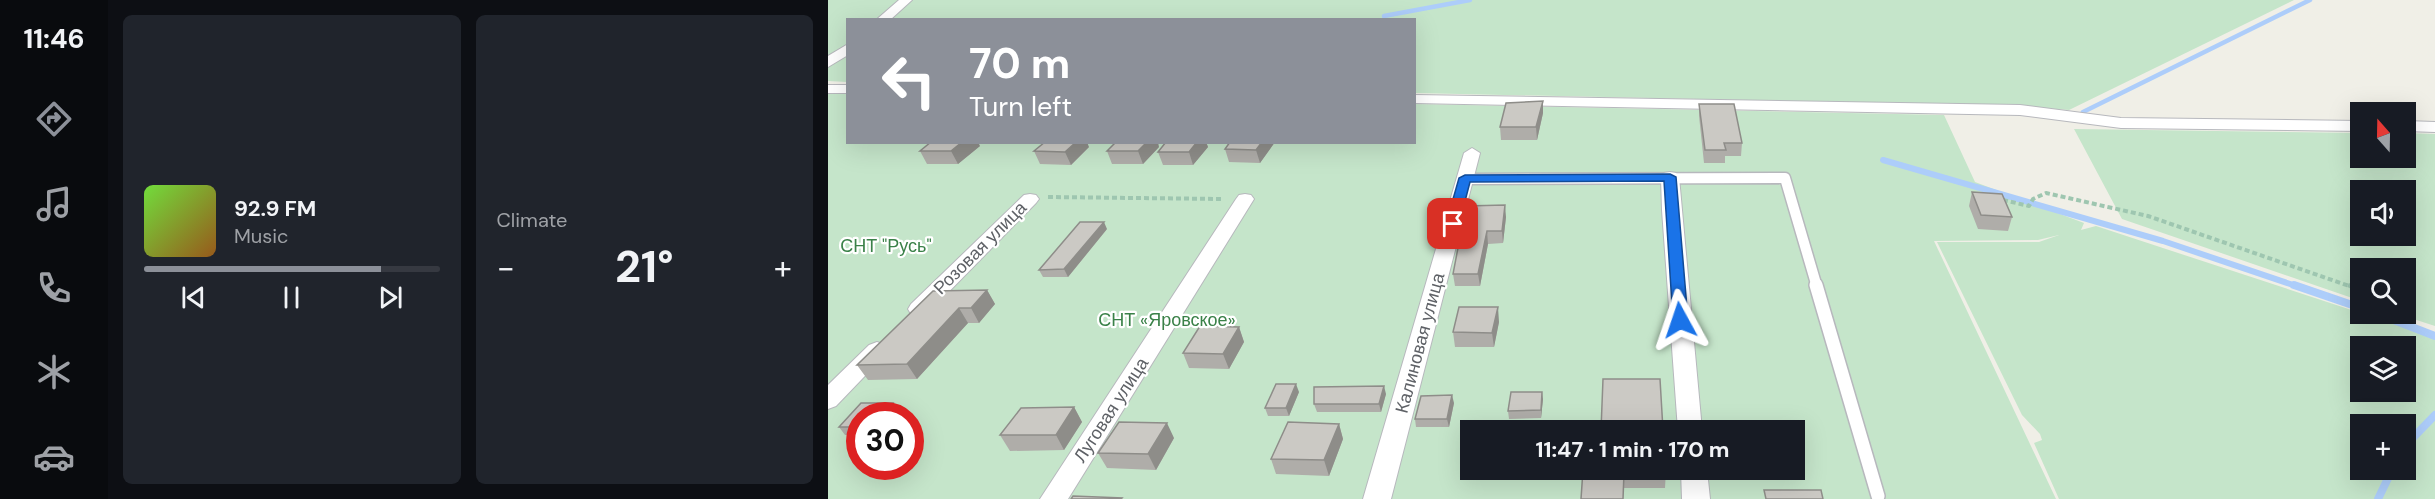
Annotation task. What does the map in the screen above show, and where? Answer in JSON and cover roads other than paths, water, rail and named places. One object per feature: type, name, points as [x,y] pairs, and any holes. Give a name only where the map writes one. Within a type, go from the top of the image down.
[{"type":"street","points":[[884,18],[906,0]]},
{"type":"street","points":[[828,63],[846,50]]},
{"type":"street","points":[[828,89],[846,89]]},
{"type":"street","points":[[1416,99],[2020,110],[2121,123],[2350,126]]},
{"type":"street","points":[[2416,126],[2435,126]]},
{"type":"street","name":"Калиновая улица","points":[[1377,499],[1472,153]]},
{"type":"street","points":[[1670,177],[1689,420]]},
{"type":"street","name":"Розовая улица","points":[[908,320],[1030,199]]},
{"type":"street","name":"Луговая улица","points":[[1054,499],[1245,199]]},
{"type":"street","points":[[828,399],[892,336]]},
{"type":"street","points":[[1695,480],[1696,499]]},
{"type":"lane","points":[[1465,178],[1785,178],[1878,496]]},
{"type":"waterway","points":[[1384,16],[1470,0]]},
{"type":"waterway","points":[[2083,112],[2310,0]]},
{"type":"waterway","points":[[1883,160],[2163,241],[2299,287]]},
{"type":"waterway","points":[[2294,285],[2350,304]]},
{"type":"waterway","points":[[2404,324],[2435,336]]},
{"type":"waterway","points":[[2416,435],[2435,415]]},
{"type":"waterway","points":[[2378,499],[2387,480]]},
{"type":"park label","name":"СНТ \"Русь\"","points":[[886,246]]},
{"type":"park label","name":"СНТ «Яровское»","points":[[1167,320]]}]
